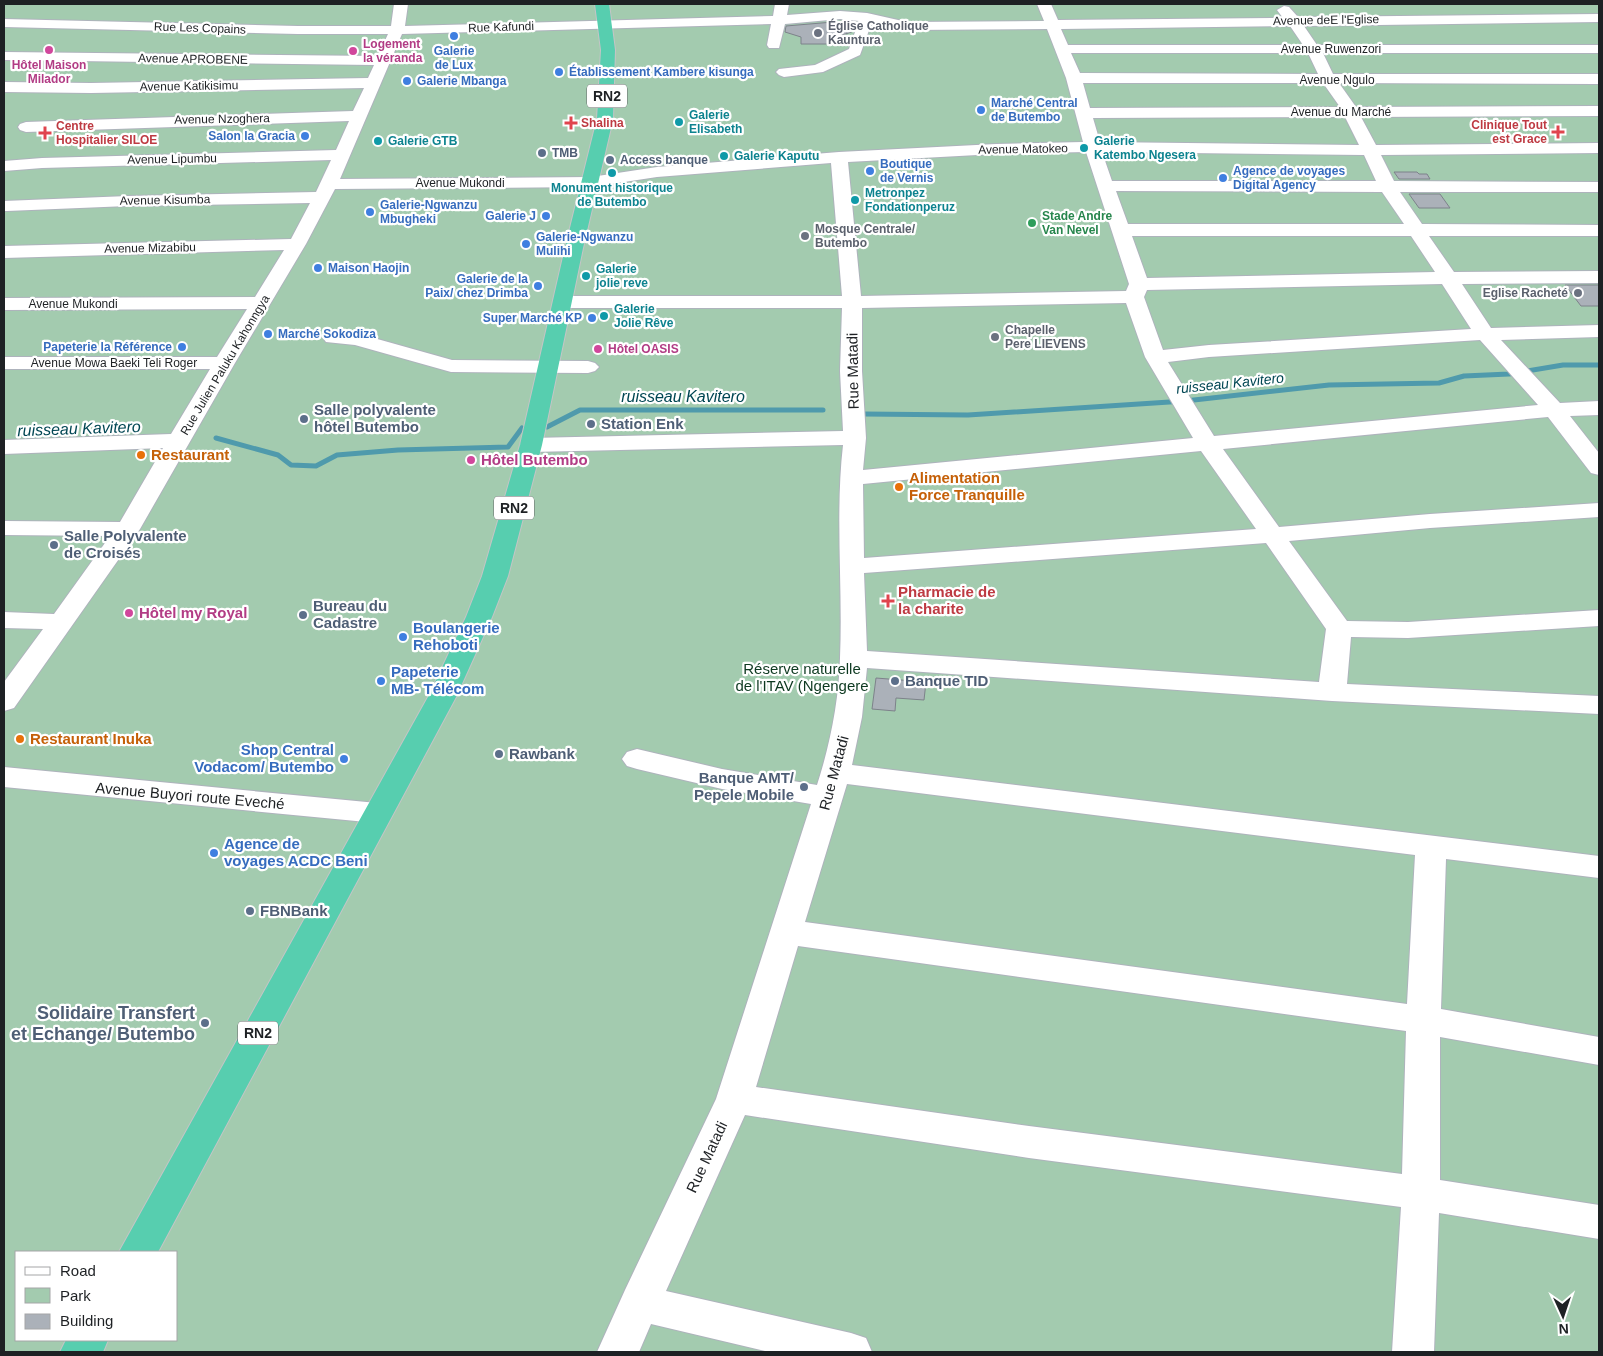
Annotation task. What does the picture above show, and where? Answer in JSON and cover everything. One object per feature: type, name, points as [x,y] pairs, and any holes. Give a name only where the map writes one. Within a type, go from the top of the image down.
[{"type":"highway","name":"RN2","points":[[139,1251],[442,697],[479,618],[496,576],[531,445],[574,248],[605,119],[608,50],[602,4]]},
{"type":"highway","points":[[81,1352],[87,1341]]},
{"type":"street","name":"Rue Julien Paluku Kahonngya","points":[[4,702],[128,529],[224,363],[297,244],[326,190],[397,30],[401,4]]},
{"type":"street","points":[[774,45],[782,4]]},
{"type":"street","points":[[1044,4],[1074,78],[1155,357],[1208,444],[1339,629],[1332,692]]},
{"type":"street","points":[[1278,4],[1294,20],[1313,49],[1329,80],[1351,112],[1388,187],[1485,334],[1554,410],[1599,468]]},
{"type":"street","points":[[1538,4],[1598,50]]},
{"type":"street","points":[[4,22],[24,9]]},
{"type":"street","name":"Rue Kafundi","points":[[397,30],[779,20],[832,16],[867,17]]},
{"type":"street","points":[[784,72],[818,69],[855,52],[867,17]]},
{"type":"street","name":"Avenue deE l'Eglise","points":[[867,17],[907,26],[1294,20],[1599,18]]},
{"type":"street","name":"Rue Les Copains","points":[[4,22],[188,29],[397,30]]},
{"type":"street","points":[[31,87],[112,57],[164,43],[188,29]]},
{"type":"street","name":"Avenue Ruwenzori","points":[[1062,49],[1598,50]]},
{"type":"street","name":"Avenue APROBENE","points":[[4,56],[383,61]]},
{"type":"street","points":[[197,86],[212,60]]},
{"type":"street","name":"Avenue Ngulo","points":[[1074,78],[1329,80],[1599,79]]},
{"type":"street","name":"Avenue Katikisimu","points":[[4,87],[91,88],[373,83]]},
{"type":"street","name":"Avenue du Marché","points":[[1084,114],[1599,111]]},
{"type":"street","name":"Avenue Nzoghera","points":[[26,126],[358,116]]},
{"type":"street","name":"Avenue Matokeo","points":[[657,172],[932,151],[1094,147],[1371,150],[1599,148]]},
{"type":"street","name":"Avenue Lipumbu","points":[[4,166],[42,163],[340,155]]},
{"type":"street","name":"Rue Matadi","points":[[618,1352],[734,1099],[832,785],[848,717],[854,659],[851,478],[855,438],[851,371],[852,302],[839,157]]},
{"type":"street","name":"Avenue Mukondi","points":[[326,190],[657,172]]},
{"type":"street","points":[[1106,186],[1599,187]]},
{"type":"street","name":"Avenue Kisumba","points":[[7,206],[326,190]]},
{"type":"street","points":[[1119,230],[1599,230]]},
{"type":"street","name":"Avenue Mizabibu","points":[[4,252],[297,244]]},
{"type":"street","points":[[563,302],[852,302],[1448,278],[1599,278]]},
{"type":"street","name":"Avenue Mukondi","points":[[4,304],[262,303]]},
{"type":"street","points":[[1155,357],[1209,351],[1485,334],[1599,332]]},
{"type":"street","points":[[333,338],[356,339],[451,366],[588,367]]},
{"type":"street","name":"Avenue Mowa Baeki Teli Roger","points":[[4,363],[224,363]]},
{"type":"street","points":[[851,478],[1554,410],[1599,408]]},
{"type":"street","points":[[531,445],[855,438]]},
{"type":"street","points":[[4,447],[178,441]]},
{"type":"street","points":[[853,566],[1274,536],[1430,521],[1599,510]]},
{"type":"street","points":[[4,528],[128,529]]},
{"type":"street","points":[[1339,629],[1408,630],[1599,618]]},
{"type":"street","points":[[4,620],[63,622]]},
{"type":"street","points":[[854,659],[1332,692],[1599,705]]},
{"type":"street","points":[[638,759],[722,779],[832,785],[1431,845],[1599,867]]},
{"type":"street","name":"Avenue Buyori route Eveché","points":[[4,777],[377,813]]},
{"type":"street","points":[[1413,1352],[1421,1192],[1423,1020],[1431,845]]},
{"type":"street","points":[[786,932],[1423,1020],[1599,1051]]},
{"type":"street","points":[[734,1099],[1028,1142],[1421,1192],[1599,1222]]},
{"type":"street","points":[[639,1303],[852,1352]]},
{"type":"green space","name":"Réserve naturelle de l'ITAV (Ngengere","points":[[4,4],[1599,4],[1599,1352],[4,1352]]},
{"type":"building","name":"Église Catholique Kauntura","points":[[845,21],[856,23],[854,31],[837,37],[837,42],[801,44],[801,37],[785,32],[786,26]]},
{"type":"building","points":[[1394,172],[1417,172],[1419,174],[1427,174],[1430,179],[1399,179]]},
{"type":"building","points":[[1409,194],[1440,194],[1450,208],[1419,208]]},
{"type":"building","name":"Eglise Racheté","points":[[1565,285],[1599,285],[1599,306],[1581,306]]},
{"type":"building","points":[[876,678],[926,682],[924,700],[896,698],[895,711],[872,709]]},
{"type":"waterway","name":"ruisseau Kavitero","points":[[863,414],[968,415],[1185,401],[1329,385],[1439,383],[1464,376],[1509,374],[1563,365],[1599,365]]},
{"type":"waterway","name":"ruisseau Kavitero","points":[[547,427],[580,410],[823,410]]},
{"type":"waterway","name":"ruisseau Kavitero","points":[[216,438],[278,455],[291,465],[316,466],[337,455],[398,450],[508,447],[522,428]]},
{"type":"place","name":"Église Catholique Kauntura","points":[[818,33]]},
{"type":"place","name":"Galerie de Lux","points":[[454,36]]},
{"type":"place","name":"Hôtel Maison Milador","points":[[49,50]]},
{"type":"place","name":"Logement la véranda","points":[[353,51]]},
{"type":"place","name":"Établissement Kambere kisunga","points":[[559,72]]},
{"type":"place","name":"Galerie Mbanga","points":[[407,81]]},
{"type":"place","name":"Marché Central de Butembo","points":[[981,110]]},
{"type":"place","name":"Galerie Elisabeth","points":[[679,122]]},
{"type":"place","name":"Shalina","points":[[571,123]]},
{"type":"place","name":"Clinique Tout est Grace","points":[[1558,132]]},
{"type":"place","name":"Centre Hospitalier SILOE","points":[[45,133]]},
{"type":"place","name":"Salon la Gracia","points":[[305,136]]},
{"type":"place","name":"Galerie GTB","points":[[378,141]]},
{"type":"place","name":"Galerie Katembo Ngesera","points":[[1084,148]]},
{"type":"place","name":"TMB","points":[[542,153]]},
{"type":"place","name":"Galerie Kaputu","points":[[724,156]]},
{"type":"place","name":"Access banque","points":[[610,160]]},
{"type":"place","name":"Boutique de Vernis","points":[[870,171]]},
{"type":"place","name":"Monument historique de Butembo","points":[[612,173]]},
{"type":"place","name":"Agence de voyages Digital Agency","points":[[1223,178]]},
{"type":"place","name":"Metronpez Fondationperuz","points":[[855,200]]},
{"type":"place","name":"Galerie-Ngwanzu Mbugheki","points":[[370,212]]},
{"type":"place","name":"Galerie J","points":[[546,216]]},
{"type":"place","name":"Stade Andre Van Nevel","points":[[1032,223]]},
{"type":"place","name":"Mosque Centrale/ Butembo","points":[[805,236]]},
{"type":"place","name":"Galerie-Ngwanzu Mulihi","points":[[526,244]]},
{"type":"place","name":"Maison Haojin","points":[[318,268]]},
{"type":"place","name":"Galerie jolie reve","points":[[586,276]]},
{"type":"place","name":"Galerie de la Paix/ chez Drimba","points":[[538,286]]},
{"type":"place","name":"Eglise Racheté","points":[[1578,293]]},
{"type":"place","name":"Galerie Jolie Rêve","points":[[604,316]]},
{"type":"place","name":"Super Marché KP","points":[[592,318]]},
{"type":"place","name":"Marché Sokodiza","points":[[268,334]]},
{"type":"place","name":"Chapelle Pere LIEVENS","points":[[995,337]]},
{"type":"place","name":"Papeterie la Référence","points":[[182,347]]},
{"type":"place","name":"Hôtel OASIS","points":[[598,349]]},
{"type":"place","name":"Salle polyvalente hôtel Butembo","points":[[304,419]]},
{"type":"place","name":"Station Enk","points":[[591,424]]},
{"type":"place","name":"Restaurant","points":[[141,455]]},
{"type":"place","name":"Hôtel Butembo","points":[[471,460]]},
{"type":"place","name":"Alimentation Force Tranquille","points":[[899,487]]},
{"type":"place","name":"Salle Polyvalente de Croisés","points":[[54,545]]},
{"type":"place","name":"Pharmacie de la charite","points":[[888,601]]},
{"type":"place","name":"Hôtel my Royal","points":[[129,613]]},
{"type":"place","name":"Bureau du Cadastre","points":[[303,615]]},
{"type":"place","name":"Boulangerie Rehoboti","points":[[403,637]]},
{"type":"place","name":"Papeterie MB- Télécom","points":[[381,681]]},
{"type":"place","name":"Banque TID","points":[[895,681]]},
{"type":"place","name":"Restaurant Inuka","points":[[20,739]]},
{"type":"place","name":"Rawbank","points":[[499,754]]},
{"type":"place","name":"Shop Central Vodacom/ Butembo","points":[[344,759]]},
{"type":"place","name":"Banque AMT/ Pepele Mobile","points":[[804,787]]},
{"type":"place","name":"Agence de voyages ACDC Beni","points":[[214,853]]},
{"type":"place","name":"FBNBank","points":[[250,911]]},
{"type":"place","name":"Solidaire Transfert et Echange/ Butembo","points":[[205,1023]]}]
